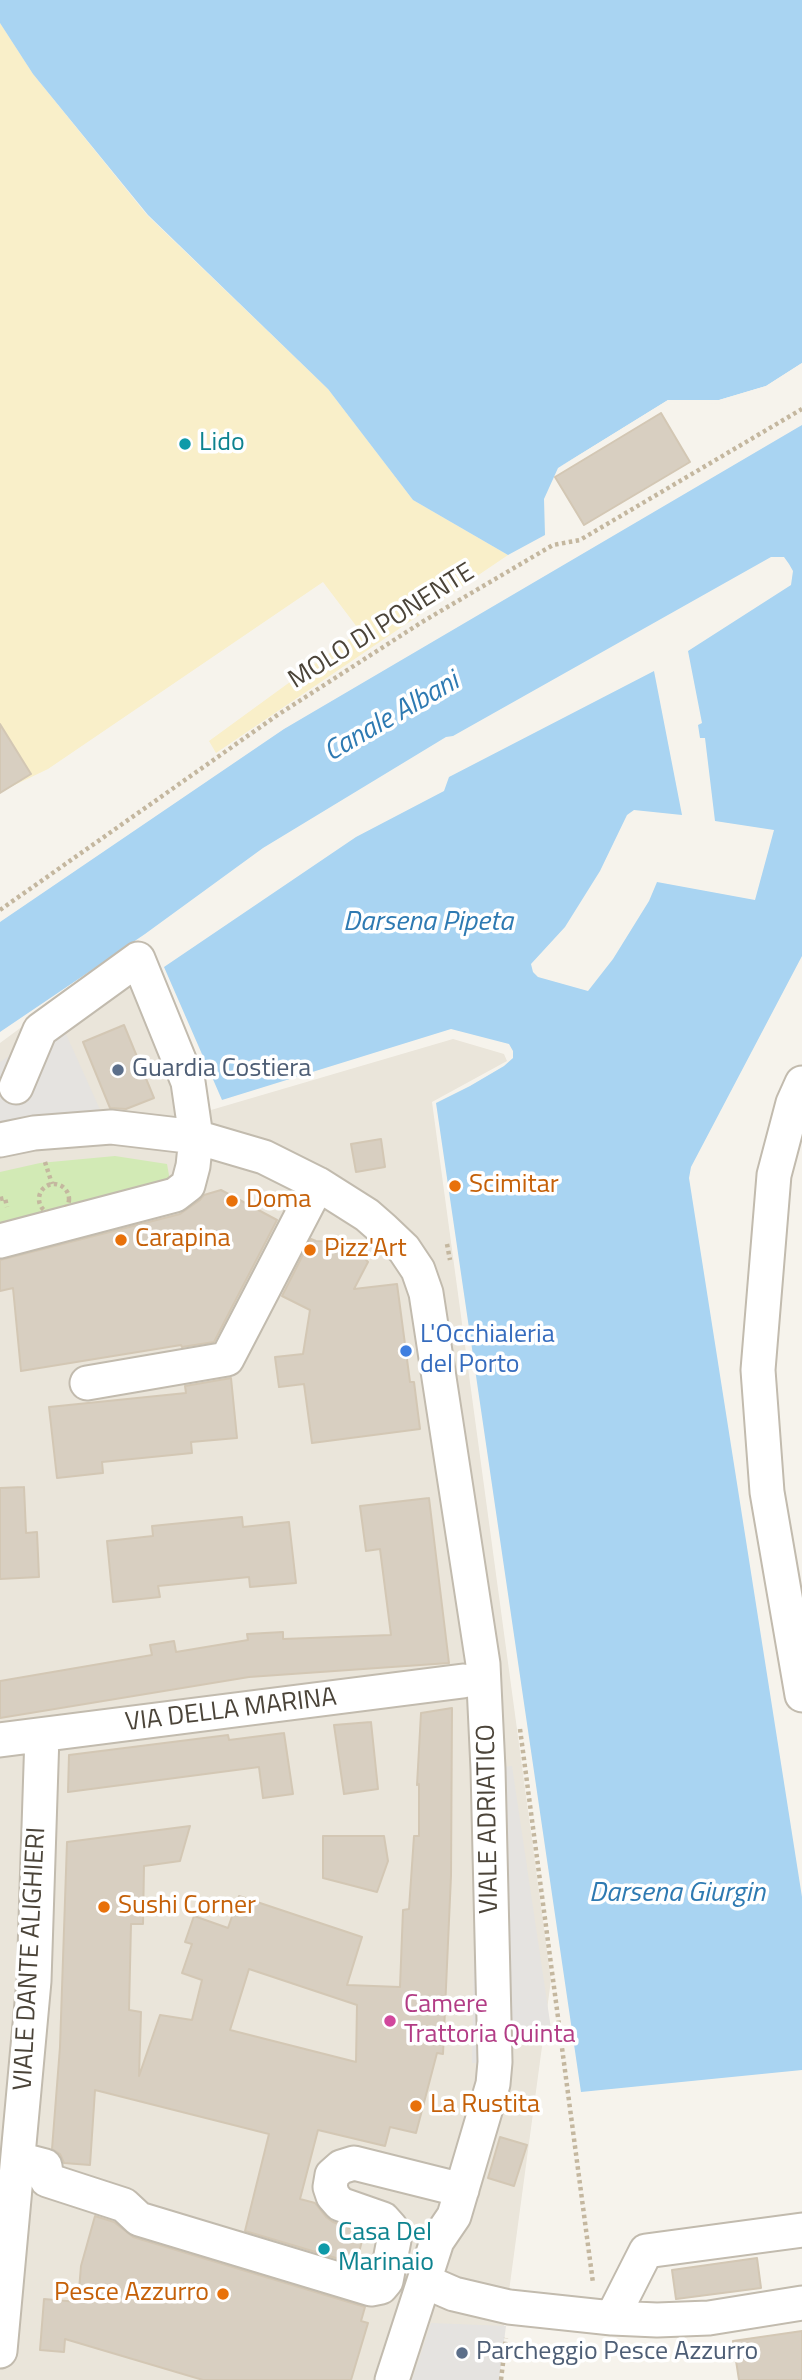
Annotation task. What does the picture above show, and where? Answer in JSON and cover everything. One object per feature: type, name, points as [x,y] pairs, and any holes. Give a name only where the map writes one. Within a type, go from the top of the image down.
[{"type":"street","points":[[0,1241],[175,1195],[188,1185],[193,1166],[196,1137],[188,1082],[138,959],[40,1030],[16,1087]]},
{"type":"street","points":[[802,1083],[793,1103],[774,1175],[758,1370],[768,1492],[802,1695]]},
{"type":"street","name":"VIALE ADRIATICO","points":[[0,1140],[34,1133],[111,1127],[196,1137],[264,1157],[318,1184],[366,1215],[404,1249],[418,1270],[426,1293],[460,1507],[486,1696],[495,2062],[493,2084],[454,2216],[437,2241],[392,2380]]},
{"type":"street","points":[[87,1382],[227,1359],[318,1184]]},
{"type":"street","name":"VIA DELLA MARINA","points":[[0,1740],[463,1681]]},
{"type":"street","name":"VIALE DANTE ALIGHIERI","points":[[0,2351],[11,2177],[34,1981],[42,1735]]},
{"type":"street","points":[[11,2177],[45,2166],[47,2180],[124,2205],[139,2219],[371,2289],[381,2287],[386,2281],[394,2240],[391,2228],[383,2219],[340,2204],[330,2187],[332,2175],[341,2167],[349,2181],[459,2199]]},
{"type":"street","points":[[605,2317],[646,2250],[802,2230]]},
{"type":"street","points":[[424,2281],[454,2294],[509,2307],[605,2317],[657,2320],[709,2318],[802,2303]]},
{"type":"path","name":"MOLO DI PONENTE","points":[[0,909],[276,716],[422,622],[553,545],[580,540],[802,409]]},
{"type":"path","points":[[43,1156],[52,1184]]},
{"type":"path","points":[[447,1244],[452,1271]]},
{"type":"path","points":[[519,1720],[605,2317]]},
{"type":"shaded area","points":[[138,941],[211,1110],[453,1039],[504,1054],[507,1061],[432,1102],[551,1980],[497,2380],[0,2380],[0,1043]]},
{"type":"shaded area","points":[[61,1023],[102,1114],[0,1128],[0,1062]]},
{"type":"shaded area","points":[[512,1766],[553,2042],[494,2040],[492,1768]]},
{"type":"shaded area","points":[[476,1844],[481,2063],[472,2063]]},
{"type":"shaded area","name":"Parcheggio Pesce Azzurro","points":[[431,2323],[506,2326],[499,2380],[412,2380]]},
{"type":"green space","points":[[115,1156],[167,1164],[172,1192],[0,1234],[0,1172],[40,1163]]},
{"type":"sand","name":"Lido","points":[[0,23],[33,74],[147,215],[328,389],[413,500],[508,555],[216,753],[209,741],[360,631],[323,582],[48,769],[0,792]]},
{"type":"water","points":[[0,0],[802,0],[802,363],[766,386],[719,400],[668,400],[558,468],[544,499],[545,535],[508,555],[413,500],[328,389],[148,215],[33,74],[0,23]]},
{"type":"water","points":[[802,425],[802,956],[691,1167],[689,1178],[802,1897],[802,2070],[581,2092],[436,1103],[504,1066],[513,1058],[513,1051],[509,1044],[451,1029],[222,1100],[164,967],[356,837],[444,791],[449,777],[654,671],[682,815],[634,810],[627,815],[600,871],[565,927],[531,964],[533,972],[538,977],[588,991],[613,959],[649,901],[657,882],[755,900],[774,830],[715,821],[705,738],[700,738],[698,725],[702,723],[688,651],[791,585],[793,571],[784,557],[771,557],[453,736],[446,737],[263,848],[145,934],[0,1032],[0,922],[284,729]]},
{"type":"pier","points":[[802,363],[802,368],[767,390],[719,404],[669,403],[558,468],[668,400],[719,400],[766,386]]},
{"type":"building","points":[[661,413],[690,462],[584,525],[555,477]]},
{"type":"building","points":[[0,724],[31,774],[0,793]]},
{"type":"building","name":"Guardia Costiera","points":[[124,1025],[154,1098],[126,1109],[110,1108],[83,1042]]},
{"type":"building","points":[[381,1139],[385,1167],[356,1172],[351,1144]]},
{"type":"building","points":[[221,1190],[277,1220],[214,1342],[21,1371],[13,1288],[0,1291],[0,1260],[180,1214],[204,1195]]},
{"type":"building","points":[[311,1239],[341,1242],[360,1253],[368,1262],[354,1289],[397,1284],[410,1382],[414,1382],[420,1429],[312,1443],[304,1384],[279,1387],[275,1357],[303,1354],[310,1310],[282,1296]]},
{"type":"building","points":[[231,1378],[237,1438],[191,1442],[192,1453],[102,1462],[103,1473],[57,1478],[49,1407],[186,1393],[185,1386]]},
{"type":"building","points":[[24,1487],[26,1533],[37,1532],[39,1577],[0,1579],[0,1488]]},
{"type":"building","points":[[429,1498],[449,1663],[249,1677],[0,1718],[0,1681],[152,1655],[150,1645],[174,1641],[176,1652],[248,1640],[247,1634],[283,1632],[283,1639],[391,1635],[380,1549],[366,1551],[360,1506]]},
{"type":"building","points":[[242,1517],[243,1527],[289,1522],[296,1583],[250,1587],[249,1577],[158,1586],[160,1597],[113,1602],[107,1541],[153,1536],[152,1526]]},
{"type":"building","points":[[452,1708],[451,1876],[443,2054],[437,2053],[416,2133],[390,2127],[385,2146],[318,2130],[300,2199],[315,2203],[333,2222],[364,2233],[356,2264],[245,2231],[269,2134],[95,2090],[90,2165],[64,2163],[60,2154],[52,2149],[60,2047],[67,1842],[190,1826],[180,1861],[144,1866],[143,1924],[131,1924],[129,2010],[141,2012],[139,2076],[160,2015],[192,2020],[202,1980],[182,1973],[192,1944],[185,1942],[194,1916],[228,1928],[239,1896],[362,1937],[347,1985],[400,1987],[403,1910],[409,1909],[414,1836],[419,1836],[419,1784],[417,1785],[421,1713]],"holes":[[[249,1969],[357,2005],[356,2062],[230,2030]]]},
{"type":"building","points":[[371,1722],[378,1789],[344,1794],[334,1725]]},
{"type":"building","points":[[284,1733],[293,1794],[263,1798],[259,1767],[68,1792],[69,1755],[228,1735],[229,1740]]},
{"type":"building","points":[[323,1836],[384,1836],[388,1861],[377,1892],[323,1878]]},
{"type":"building","points":[[500,2137],[527,2145],[514,2186],[488,2178]]},
{"type":"building","name":"Pesce Azzurro","points":[[95,2216],[114,2222],[133,2237],[365,2307],[361,2321],[368,2323],[351,2380],[203,2380],[65,2339],[64,2352],[40,2350],[44,2299],[78,2302],[81,2266]]},
{"type":"building","points":[[757,2258],[761,2288],[676,2299],[672,2270]]},
{"type":"building","points":[[802,2331],[802,2380],[739,2380],[733,2341]]},
{"type":"place","name":"Lido","points":[[185,444]]},
{"type":"place","name":"Guardia Costiera","points":[[118,1070]]},
{"type":"place","name":"Scimitar","points":[[455,1186]]},
{"type":"place","name":"Doma","points":[[232,1201]]},
{"type":"place","name":"Carapina","points":[[121,1240]]},
{"type":"place","name":"Pizz'Art","points":[[310,1250]]},
{"type":"place","name":"L'Occhialeria del Porto","points":[[406,1351]]},
{"type":"place","name":"Sushi Corner","points":[[104,1907]]},
{"type":"place","name":"Camere Trattoria Quinta","points":[[390,2021]]},
{"type":"place","name":"La Rustita","points":[[416,2106]]},
{"type":"place","name":"Casa Del Marinaio","points":[[324,2249]]},
{"type":"place","name":"Pesce Azzurro","points":[[223,2294]]},
{"type":"place","name":"Parcheggio Pesce Azzurro","points":[[462,2353]]},
{"type":"water label","name":"Canale Albani","points":[[392,718]]},
{"type":"water label","name":"Darsena Pipeta","points":[[428,923]]},
{"type":"water label","name":"Darsena Giurgin","points":[[677,1894]]}]
